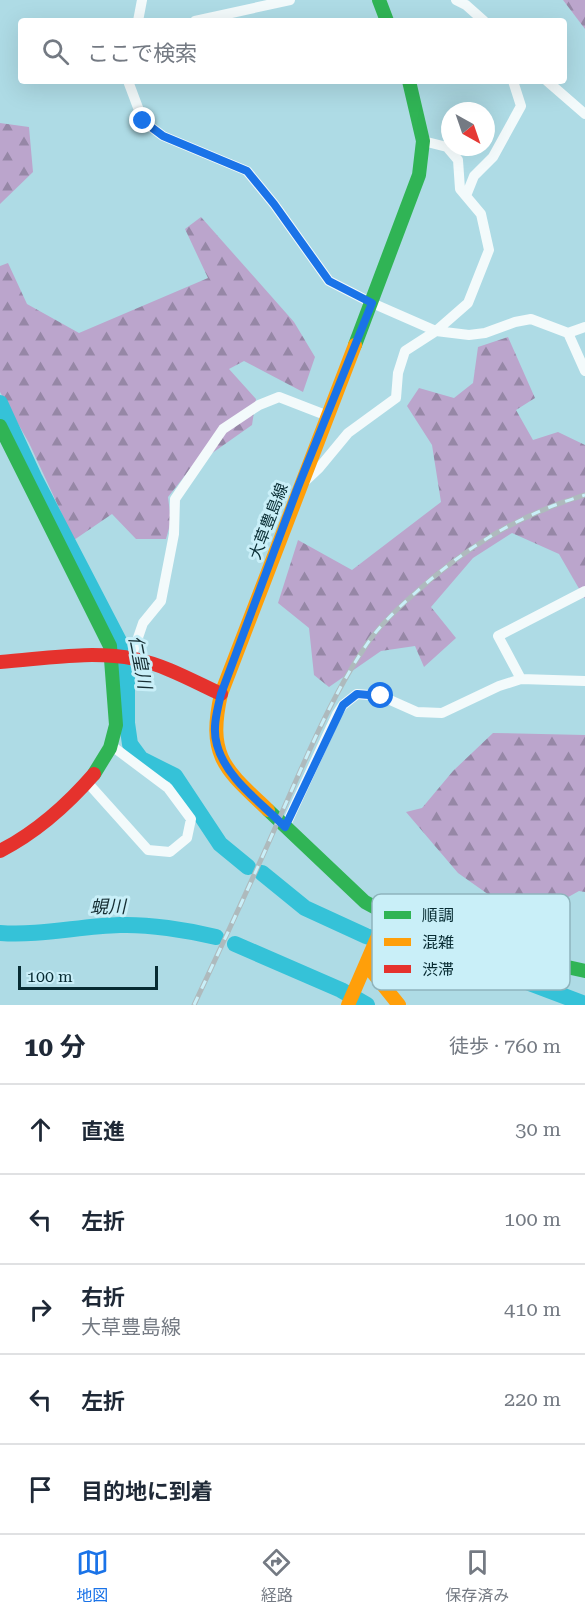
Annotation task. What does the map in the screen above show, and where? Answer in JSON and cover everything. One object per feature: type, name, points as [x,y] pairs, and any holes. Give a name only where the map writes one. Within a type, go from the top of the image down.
[{"type":"main road","points":[[379,0],[386,18]]},
{"type":"main road","name":"大草豊島線","points":[[372,909],[241,784],[222,760],[216,744],[216,716],[221,694],[298,487],[372,303],[419,175],[423,141],[410,84]]},
{"type":"main road","points":[[0,426],[110,646],[116,725],[110,748],[99,768],[87,782],[40,826],[18,842],[0,851]]},
{"type":"main road","points":[[0,662],[90,656],[131,658],[154,664],[221,694]]},
{"type":"main road","points":[[348,1005],[372,949]]},
{"type":"main road","points":[[366,964],[372,971]]},
{"type":"main road","name":"大草豊島線","points":[[570,968],[585,971]]},
{"type":"main road","points":[[387,990],[399,1005]]},
{"type":"street","points":[[139,18],[142,0]]},
{"type":"street","points":[[209,18],[290,0]]},
{"type":"street","points":[[456,0],[468,3],[481,18]]},
{"type":"street","points":[[129,84],[143,121],[163,136],[247,171],[274,204],[329,281],[436,331],[469,335],[484,333],[531,319],[568,333],[585,327]]},
{"type":"street","points":[[466,196],[474,176],[493,157],[520,106],[514,84]]},
{"type":"street","points":[[550,84],[585,114]]},
{"type":"street","points":[[298,487],[319,468],[348,433],[396,398],[398,373],[405,351],[436,331],[468,303],[489,250],[481,214],[460,189],[458,160],[447,147],[423,141]]},
{"type":"street","points":[[568,333],[585,371]]},
{"type":"street","points":[[131,658],[143,623],[162,601],[174,534],[174,500],[224,429],[260,405],[279,397],[328,416]]},
{"type":"street","points":[[521,679],[498,636],[585,591]]},
{"type":"street","points":[[285,827],[337,714],[343,705],[357,694],[381,696],[417,712],[442,713],[499,686],[521,679],[585,681]]},
{"type":"street","points":[[87,782],[148,850],[170,852],[187,838],[191,819],[168,788],[116,749],[110,748]]},
{"type":"green space","points":[[563,0],[585,0],[585,29]]},
{"type":"green space","points":[[0,123],[29,127],[33,172],[0,204]]},
{"type":"green space","points":[[201,217],[294,322],[315,357],[303,392],[244,361],[229,369],[256,399],[252,425],[191,468],[168,497],[171,521],[166,539],[136,539],[112,514],[74,540],[29,443],[0,392],[0,266],[8,263],[27,304],[79,333],[208,278],[185,229]]},
{"type":"green space","points":[[508,337],[535,398],[516,410],[533,440],[558,432],[585,445],[585,599],[559,554],[512,533],[473,558],[431,607],[456,638],[424,667],[415,646],[381,651],[329,687],[314,675],[309,628],[278,603],[298,540],[352,570],[441,502],[432,445],[407,406],[419,388],[454,398],[473,383],[478,347]]},
{"type":"green space","points":[[493,733],[585,735],[585,892],[579,891],[570,896],[570,894],[488,894],[458,873],[406,812],[422,808],[453,771]]},
{"type":"waterway","name":"仁皇川","points":[[0,403],[35,479],[120,643],[127,677],[127,723],[130,744],[141,759],[175,776],[220,844],[248,867]]},
{"type":"waterway","name":"仁皇川","points":[[262,873],[305,908],[372,938]]},
{"type":"waterway","name":"蜆川","points":[[0,933],[15,934],[143,925],[216,937]]},
{"type":"waterway","name":"蜆川","points":[[235,944],[341,990],[367,1005]]},
{"type":"waterway","name":"仁皇川","points":[[548,990],[585,1004]]},
{"type":"railway","points":[[194,1005],[319,729],[354,664],[372,637],[414,594],[473,547],[537,512],[585,495]]},
{"type":"traffic: fast","points":[[379,0],[386,18]]},
{"type":"traffic: fast","points":[[355,345],[419,175],[423,141],[410,84]]},
{"type":"traffic: fast","points":[[0,426],[110,646],[116,725],[110,748],[94,774]]},
{"type":"traffic: fast","points":[[268,810],[365,902],[372,906]]},
{"type":"traffic: fast","points":[[570,968],[585,971]]},
{"type":"traffic: slow","points":[[268,810],[231,772],[223,760],[218,748],[217,715],[221,694],[355,345]]},
{"type":"traffic: slow","points":[[348,1005],[372,950]]},
{"type":"traffic: slow","points":[[366,964],[372,971]]},
{"type":"traffic: slow","points":[[387,990],[399,1005]]},
{"type":"traffic: jam","points":[[0,662],[68,656],[118,656],[157,665],[221,694]]},
{"type":"traffic: jam","points":[[0,851],[26,836],[50,817],[94,774]]},
{"type":"route","points":[[143,121],[163,136],[247,171],[274,204],[329,281],[372,303],[298,487],[221,694],[216,716],[216,744],[222,760],[241,784],[285,827],[343,705],[357,694],[381,696]]}]
